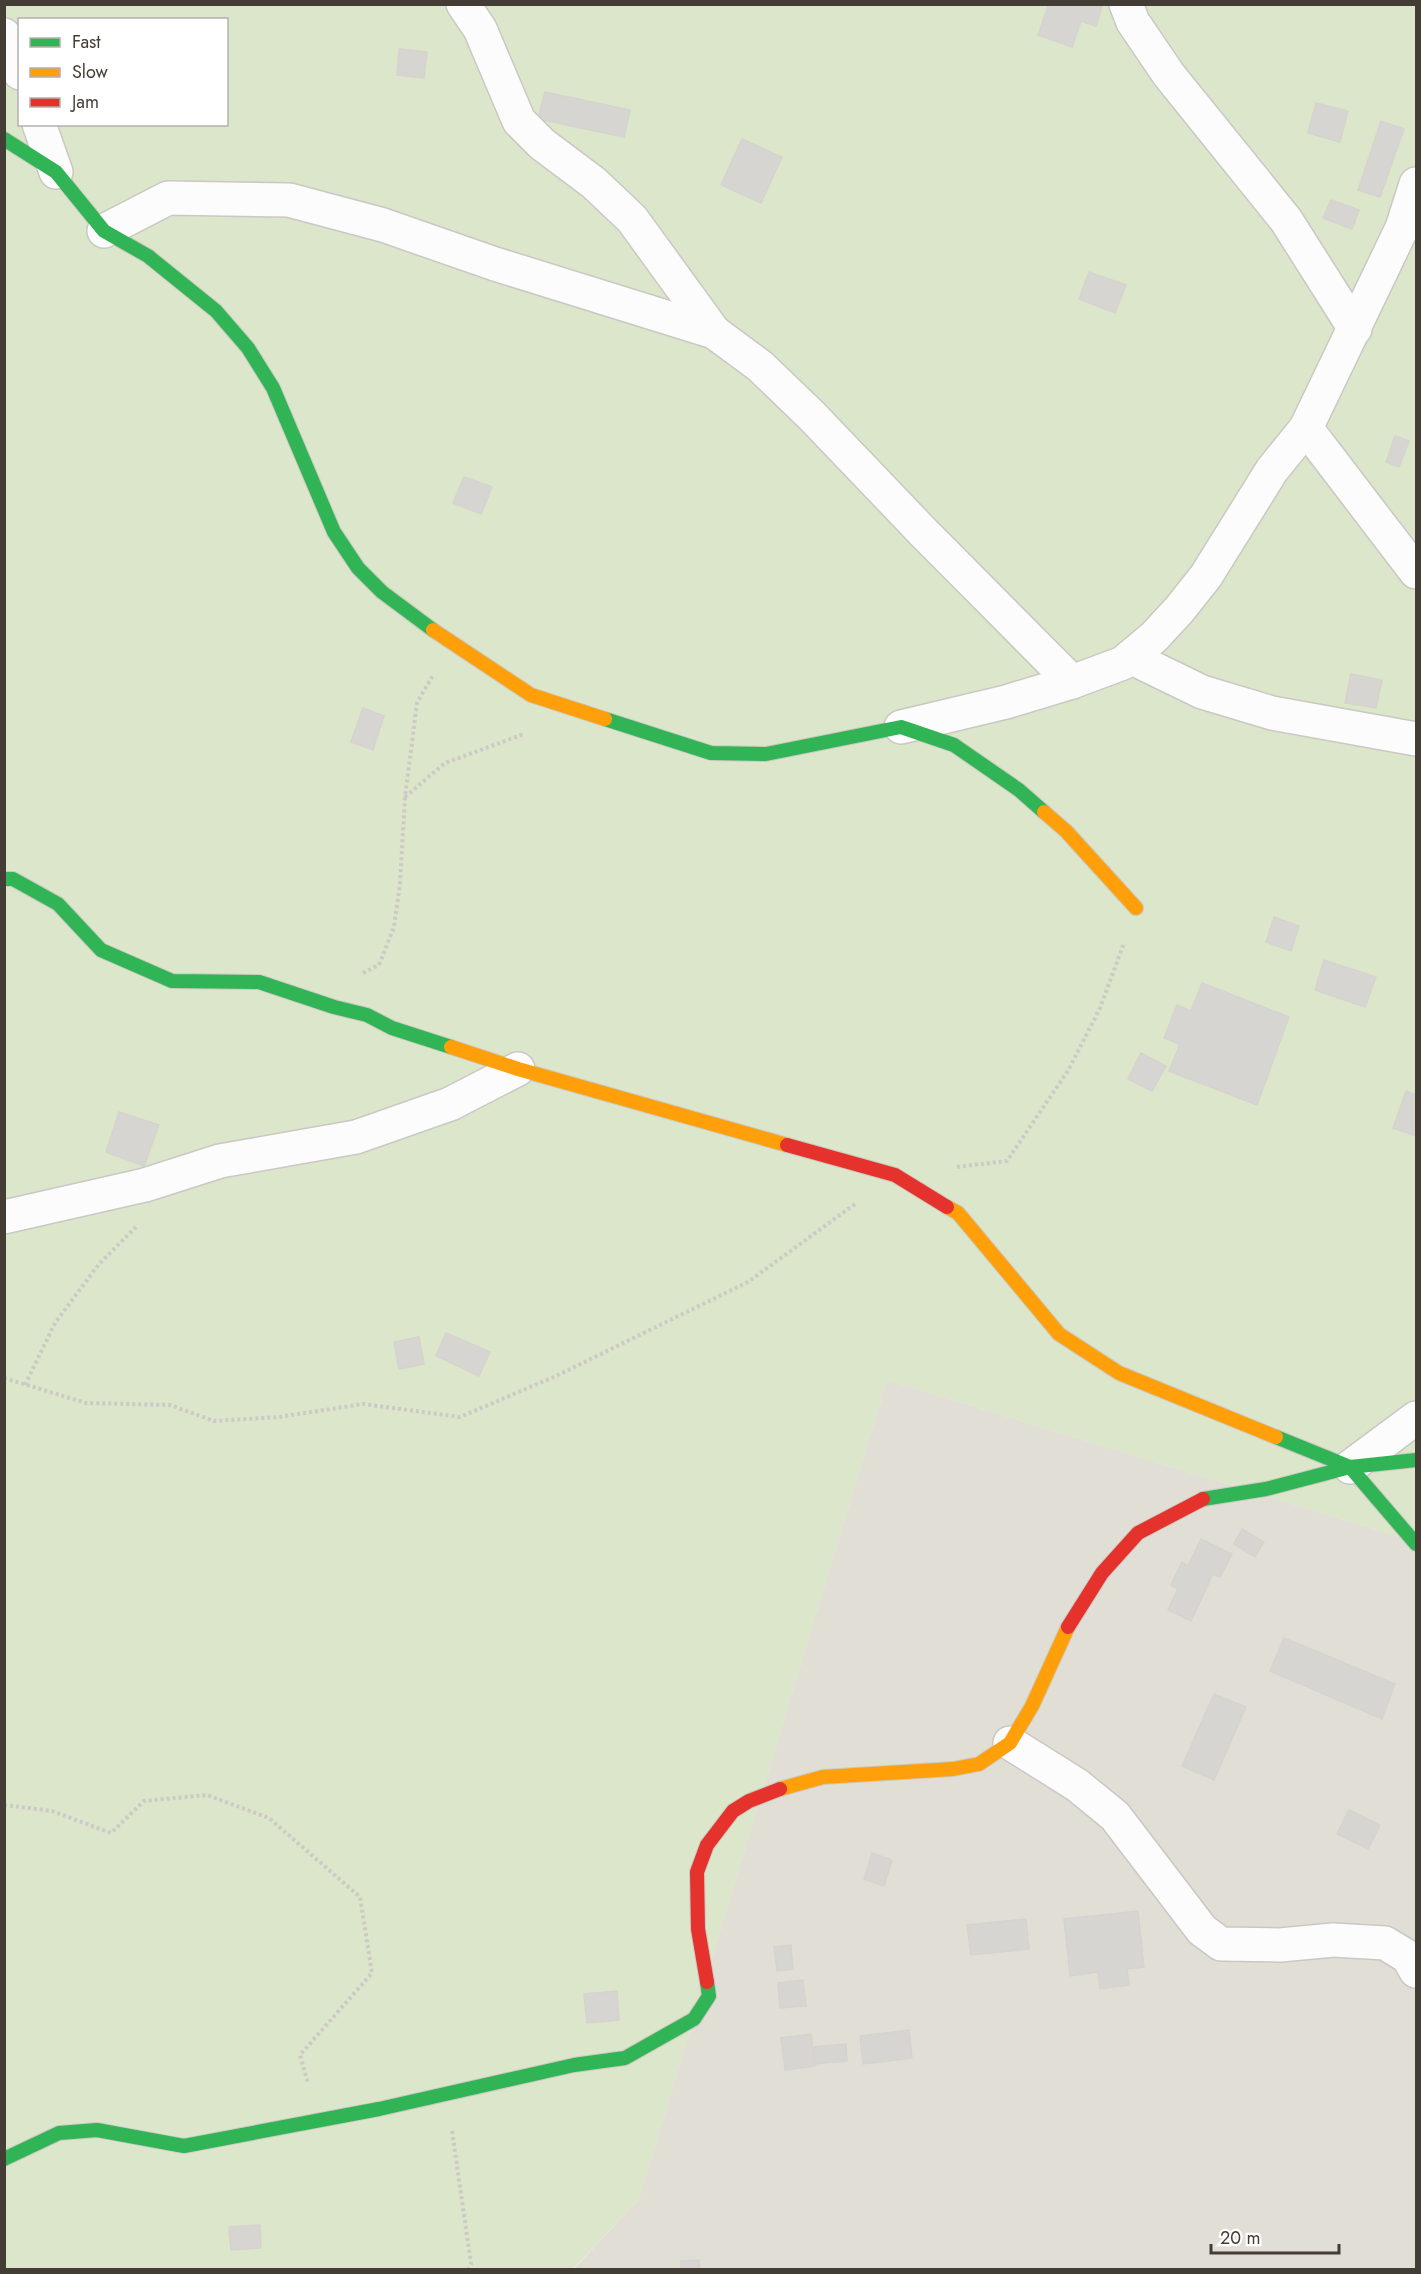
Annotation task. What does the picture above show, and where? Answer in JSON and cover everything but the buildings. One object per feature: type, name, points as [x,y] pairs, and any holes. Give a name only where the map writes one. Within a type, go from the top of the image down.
[{"type":"street","points":[[463,4],[480,29],[519,121],[542,144],[594,183],[632,219],[714,332],[760,366],[812,416],[1072,682]]},
{"type":"street","points":[[1126,4],[1133,22],[1169,75],[1286,220],[1354,329]]},
{"type":"street","points":[[4,35],[18,68]]},
{"type":"street","points":[[40,126],[56,172]]},
{"type":"street","points":[[4,139],[56,172],[105,231],[148,256],[216,311],[248,348],[273,388],[334,532],[357,568],[382,592],[450,642],[531,694],[711,753],[766,754],[901,726],[1006,702],[1072,682],[1123,663],[1179,610],[1206,576],[1272,470],[1306,428],[1402,228],[1416,184]]},
{"type":"street","points":[[105,231],[168,198],[289,200],[383,225],[495,264],[714,332]]},
{"type":"street","points":[[1306,428],[1416,572]]},
{"type":"street","points":[[1130,657],[1202,692],[1272,713],[1416,738]]},
{"type":"street","points":[[901,726],[954,745],[1019,790],[1066,831],[1136,908]]},
{"type":"street","points":[[4,879],[13,879],[58,904],[101,950],[172,981],[259,982],[334,1007],[368,1015],[392,1028],[518,1069],[895,1175],[958,1213],[1059,1334],[1119,1373],[1350,1467],[1416,1544]]},
{"type":"street","points":[[4,1217],[145,1185],[220,1161],[356,1137],[450,1104],[518,1069]]},
{"type":"street","points":[[1350,1467],[1416,1418]]},
{"type":"street","points":[[4,2159],[59,2133],[97,2130],[184,2146],[447,2095],[574,2065],[625,2058],[694,2019],[709,1996],[698,1929],[697,1872],[706,1845],[733,1811],[749,1801],[796,1783],[823,1777],[978,1764],[1010,1743],[1032,1706],[1070,1622],[1102,1573],[1138,1533],[1201,1499],[1257,1490],[1350,1467],[1416,1460]]},
{"type":"street","points":[[1010,1743],[1077,1785],[1115,1816],[1202,1930],[1221,1944],[1280,1945],[1333,1940],[1375,1942],[1385,1943],[1414,1960]]},
{"type":"path","points":[[334,1007],[351,979],[379,965],[394,927],[400,884],[405,797],[417,703],[450,642]]},
{"type":"path","points":[[405,797],[445,763],[525,734]]},
{"type":"path","points":[[4,1378],[86,1404],[170,1405],[214,1421],[279,1417],[363,1404],[460,1417],[556,1376],[748,1282],[895,1175],[1007,1161],[1069,1069],[1100,1008],[1136,908]]},
{"type":"path","points":[[25,1385],[55,1323],[99,1264],[140,1223]]},
{"type":"path","points":[[4,1805],[52,1811],[111,1833],[144,1801],[207,1795],[269,1818],[360,1897],[372,1972],[300,2055],[319,2121]]},
{"type":"path","points":[[447,2095],[471,2264],[468,2270]]},
{"type":"shaded area","points":[[887,1380],[1416,1542],[1416,2269],[573,2270],[639,2199]]},
{"type":"green space","points":[[5,5],[1416,5],[1416,1542],[887,1380],[639,2199],[573,2269],[5,2270]]},
{"type":"traffic: fast","points":[[4,139],[56,172],[104,231],[148,256],[216,311],[248,348],[273,388],[334,532],[358,568],[382,592],[433,630]]},
{"type":"traffic: fast","points":[[605,719],[711,753],[766,754],[901,727],[954,745],[1019,790],[1044,812]]},
{"type":"traffic: fast","points":[[4,879],[13,879],[58,904],[101,950],[172,981],[259,982],[334,1007],[367,1015],[392,1028],[451,1047]]},
{"type":"traffic: fast","points":[[1276,1437],[1350,1467],[1416,1544]]},
{"type":"traffic: fast","points":[[1203,1499],[1266,1489],[1350,1467],[1416,1460]]},
{"type":"traffic: fast","points":[[4,2159],[59,2133],[97,2130],[184,2146],[379,2109],[574,2065],[625,2058],[694,2019],[709,1996],[707,1982]]},
{"type":"traffic: slow","points":[[433,630],[531,695],[605,719]]},
{"type":"traffic: slow","points":[[1044,812],[1066,831],[1136,908]]},
{"type":"traffic: slow","points":[[451,1047],[518,1069],[787,1145]]},
{"type":"traffic: slow","points":[[947,1207],[958,1213],[1059,1334],[1119,1373],[1276,1437]]},
{"type":"traffic: slow","points":[[780,1789],[823,1777],[953,1769],[979,1764],[1010,1743],[1032,1706],[1068,1627]]},
{"type":"traffic: jam","points":[[787,1145],[895,1175],[947,1207]]},
{"type":"traffic: jam","points":[[1068,1627],[1102,1573],[1138,1533],[1203,1499]]},
{"type":"traffic: jam","points":[[707,1982],[698,1929],[697,1872],[707,1845],[733,1811],[749,1801],[780,1789]]}]
